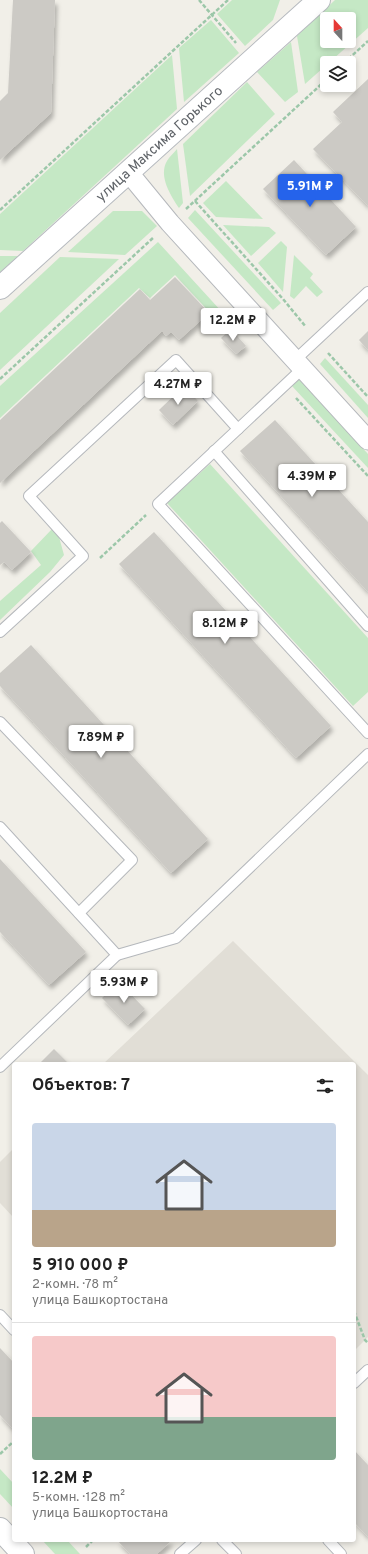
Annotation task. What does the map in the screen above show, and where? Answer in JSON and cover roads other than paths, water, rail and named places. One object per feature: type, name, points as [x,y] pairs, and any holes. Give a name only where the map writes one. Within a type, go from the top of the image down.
[{"type":"main road","name":"улица Максима Горького","points":[[0,288],[252,61],[310,3]]},
{"type":"main road","points":[[0,1529],[23,1554]]},
{"type":"street","points":[[129,173],[170,223],[368,440]]},
{"type":"lane","points":[[368,292],[316,340],[298,365],[238,428],[158,504],[368,733]]},
{"type":"lane","points":[[0,632],[83,556],[28,496],[176,360],[238,428]]},
{"type":"lane","points":[[214,451],[368,626]]},
{"type":"lane","points":[[0,722],[132,860],[78,913]]},
{"type":"lane","points":[[0,1067],[118,955],[176,938],[368,754]]},
{"type":"lane","points":[[0,828],[118,955]]},
{"type":"lane","points":[[0,1315],[12,1328]]},
{"type":"lane","points":[[356,1381],[368,1370]]},
{"type":"lane","points":[[180,1554],[194,1542]]},
{"type":"lane","points":[[224,1542],[236,1554]]},
{"type":"lane","points":[[330,1542],[340,1554]]}]
